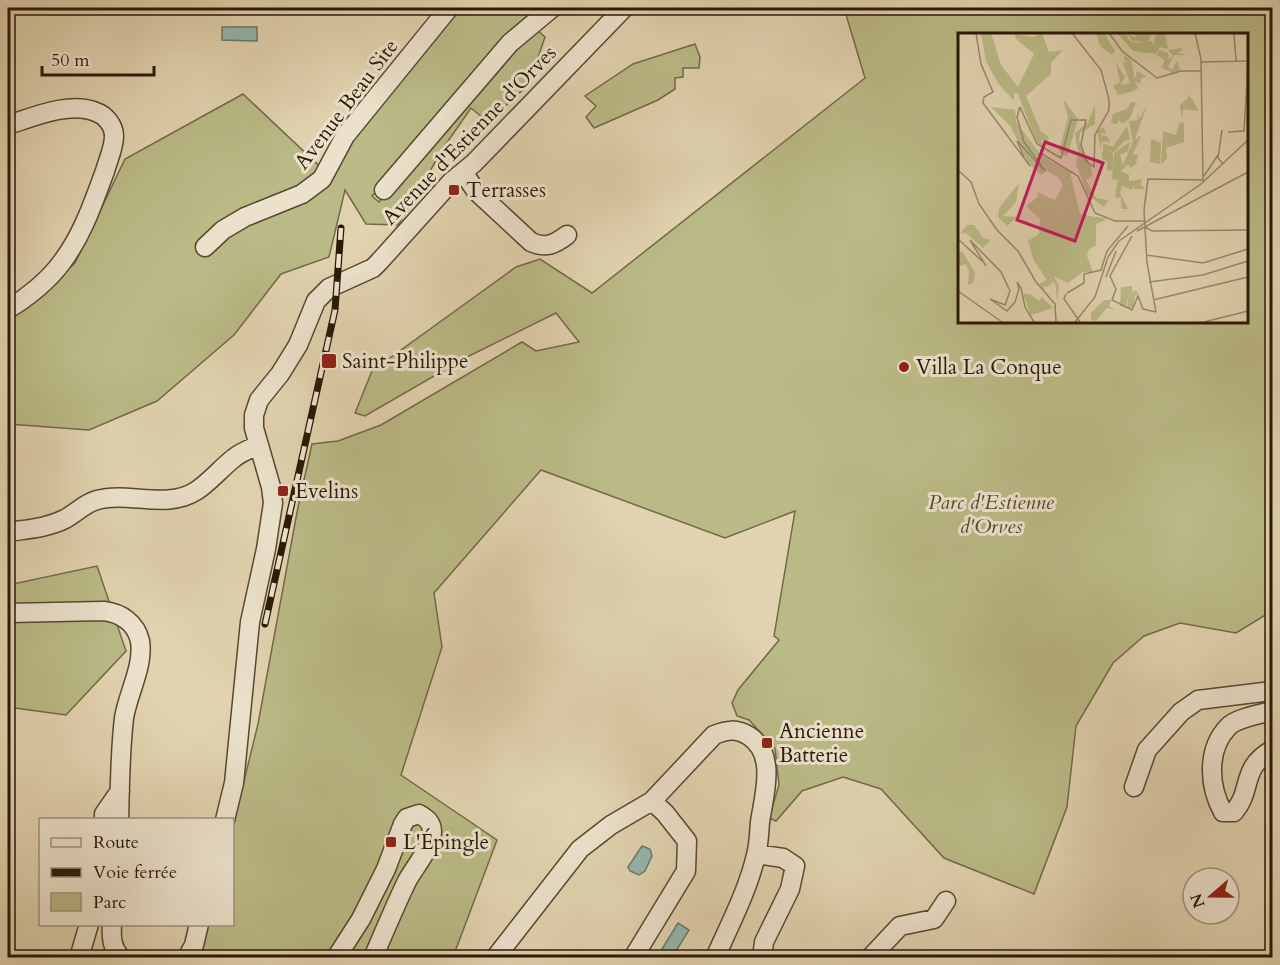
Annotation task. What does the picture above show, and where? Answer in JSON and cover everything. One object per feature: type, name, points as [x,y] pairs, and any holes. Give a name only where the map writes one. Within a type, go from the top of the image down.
[{"type":"street","name":"Avenue Beau Site","points":[[205,247],[223,230],[302,194],[322,178],[345,136],[449,8]]},
{"type":"street","points":[[384,190],[510,44],[552,8]]},
{"type":"street","name":"Avenue d'Estienne d'Orves","points":[[259,445],[254,428],[254,415],[259,400],[280,374],[298,345],[316,301],[329,288],[373,268],[451,182],[474,163],[613,11]]},
{"type":"street","points":[[8,124],[74,108],[87,109],[104,116],[114,136],[111,154],[94,203],[79,236],[61,263],[40,285],[8,309]]},
{"type":"street","points":[[463,172],[476,191],[531,242],[540,246],[548,245],[557,243],[567,235]]},
{"type":"street","points":[[8,532],[44,527],[67,518],[81,507],[96,500],[123,497],[154,500],[176,499],[196,491],[236,456],[259,445],[271,487],[272,517],[250,622],[234,783],[225,818]]},
{"type":"street","points":[[8,613],[104,611],[116,613],[127,619],[136,629],[141,654],[125,715],[119,818]]},
{"type":"street","points":[[1134,787],[1147,750],[1181,712],[1198,700],[1272,691]]},
{"type":"street","points":[[1272,711],[1251,716],[1229,726],[1216,746],[1211,777],[1216,800],[1223,812],[1234,812],[1240,804],[1251,768],[1272,750]]},
{"type":"street","points":[[495,957],[580,849],[611,825],[652,801],[714,735],[726,730],[735,730],[753,739],[760,748],[766,768],[757,854],[742,897],[715,957]]},
{"type":"street","points":[[104,818],[104,814],[120,791]]},
{"type":"street","points":[[633,957],[686,871],[687,841],[652,801]]},
{"type":"street","points":[[336,957],[361,919],[386,869],[403,824],[407,818],[419,814],[431,825],[429,842],[408,880],[373,957]]},
{"type":"street","points":[[757,854],[783,858],[795,866],[789,889],[764,942],[762,957]]},
{"type":"street","points":[[870,957],[900,926],[934,920],[946,902]]},
{"type":"street","points":[[79,957],[88,926]]},
{"type":"street","points":[[112,926],[112,942],[119,957]]},
{"type":"street","points":[[187,957],[194,945],[199,926]]},
{"type":"green space","points":[[457,8],[545,8],[377,190],[372,196],[379,202],[536,29],[545,37],[529,84],[488,122],[471,108],[446,144],[398,225],[366,224],[345,190],[329,257],[281,274],[234,335],[157,401],[89,430],[8,424],[8,322],[75,263],[125,159],[243,94],[328,174],[335,161]]},
{"type":"green space","name":"Parc d'Estienne d'Orves","points":[[844,8],[1272,8],[1272,611],[1236,633],[1180,623],[1144,636],[1113,663],[1076,726],[1067,807],[1034,894],[944,858],[881,789],[843,777],[802,791],[776,821],[769,818],[779,785],[775,749],[749,720],[737,716],[732,703],[738,690],[779,640],[774,636],[795,511],[725,538],[541,470],[434,593],[442,647],[401,775],[497,840],[453,957],[196,958],[207,926],[234,926],[234,822],[258,724],[298,507],[312,444],[338,441],[381,425],[522,342],[536,351],[579,342],[556,313],[467,357],[365,416],[355,413],[372,371],[516,267],[540,259],[592,293],[865,78]]},
{"type":"green space","points":[[695,44],[700,57],[699,68],[683,68],[683,77],[675,78],[675,89],[658,100],[594,128],[586,117],[596,106],[585,96],[633,64]]},
{"type":"green space","points":[[97,566],[126,651],[66,715],[8,707],[8,585]]},
{"type":"water","points":[[222,27],[257,27],[257,41],[222,40]]},
{"type":"water","points":[[642,846],[650,849],[652,856],[645,871],[639,875],[630,871],[628,867]]},
{"type":"water","points":[[678,923],[689,930],[673,956],[662,949]]},
{"type":"railway","points":[[265,624],[335,310],[341,228]]},
{"type":"place","name":"Terrasses","points":[[454,190]]},
{"type":"place","name":"Saint-Philippe","points":[[329,361]]},
{"type":"place","name":"Villa La Conque","points":[[904,367]]},
{"type":"place","name":"Evelins","points":[[283,491]]},
{"type":"place","name":"Ancienne Batterie","points":[[767,743]]},
{"type":"place","name":"L'Épingle","points":[[391,842]]}]
